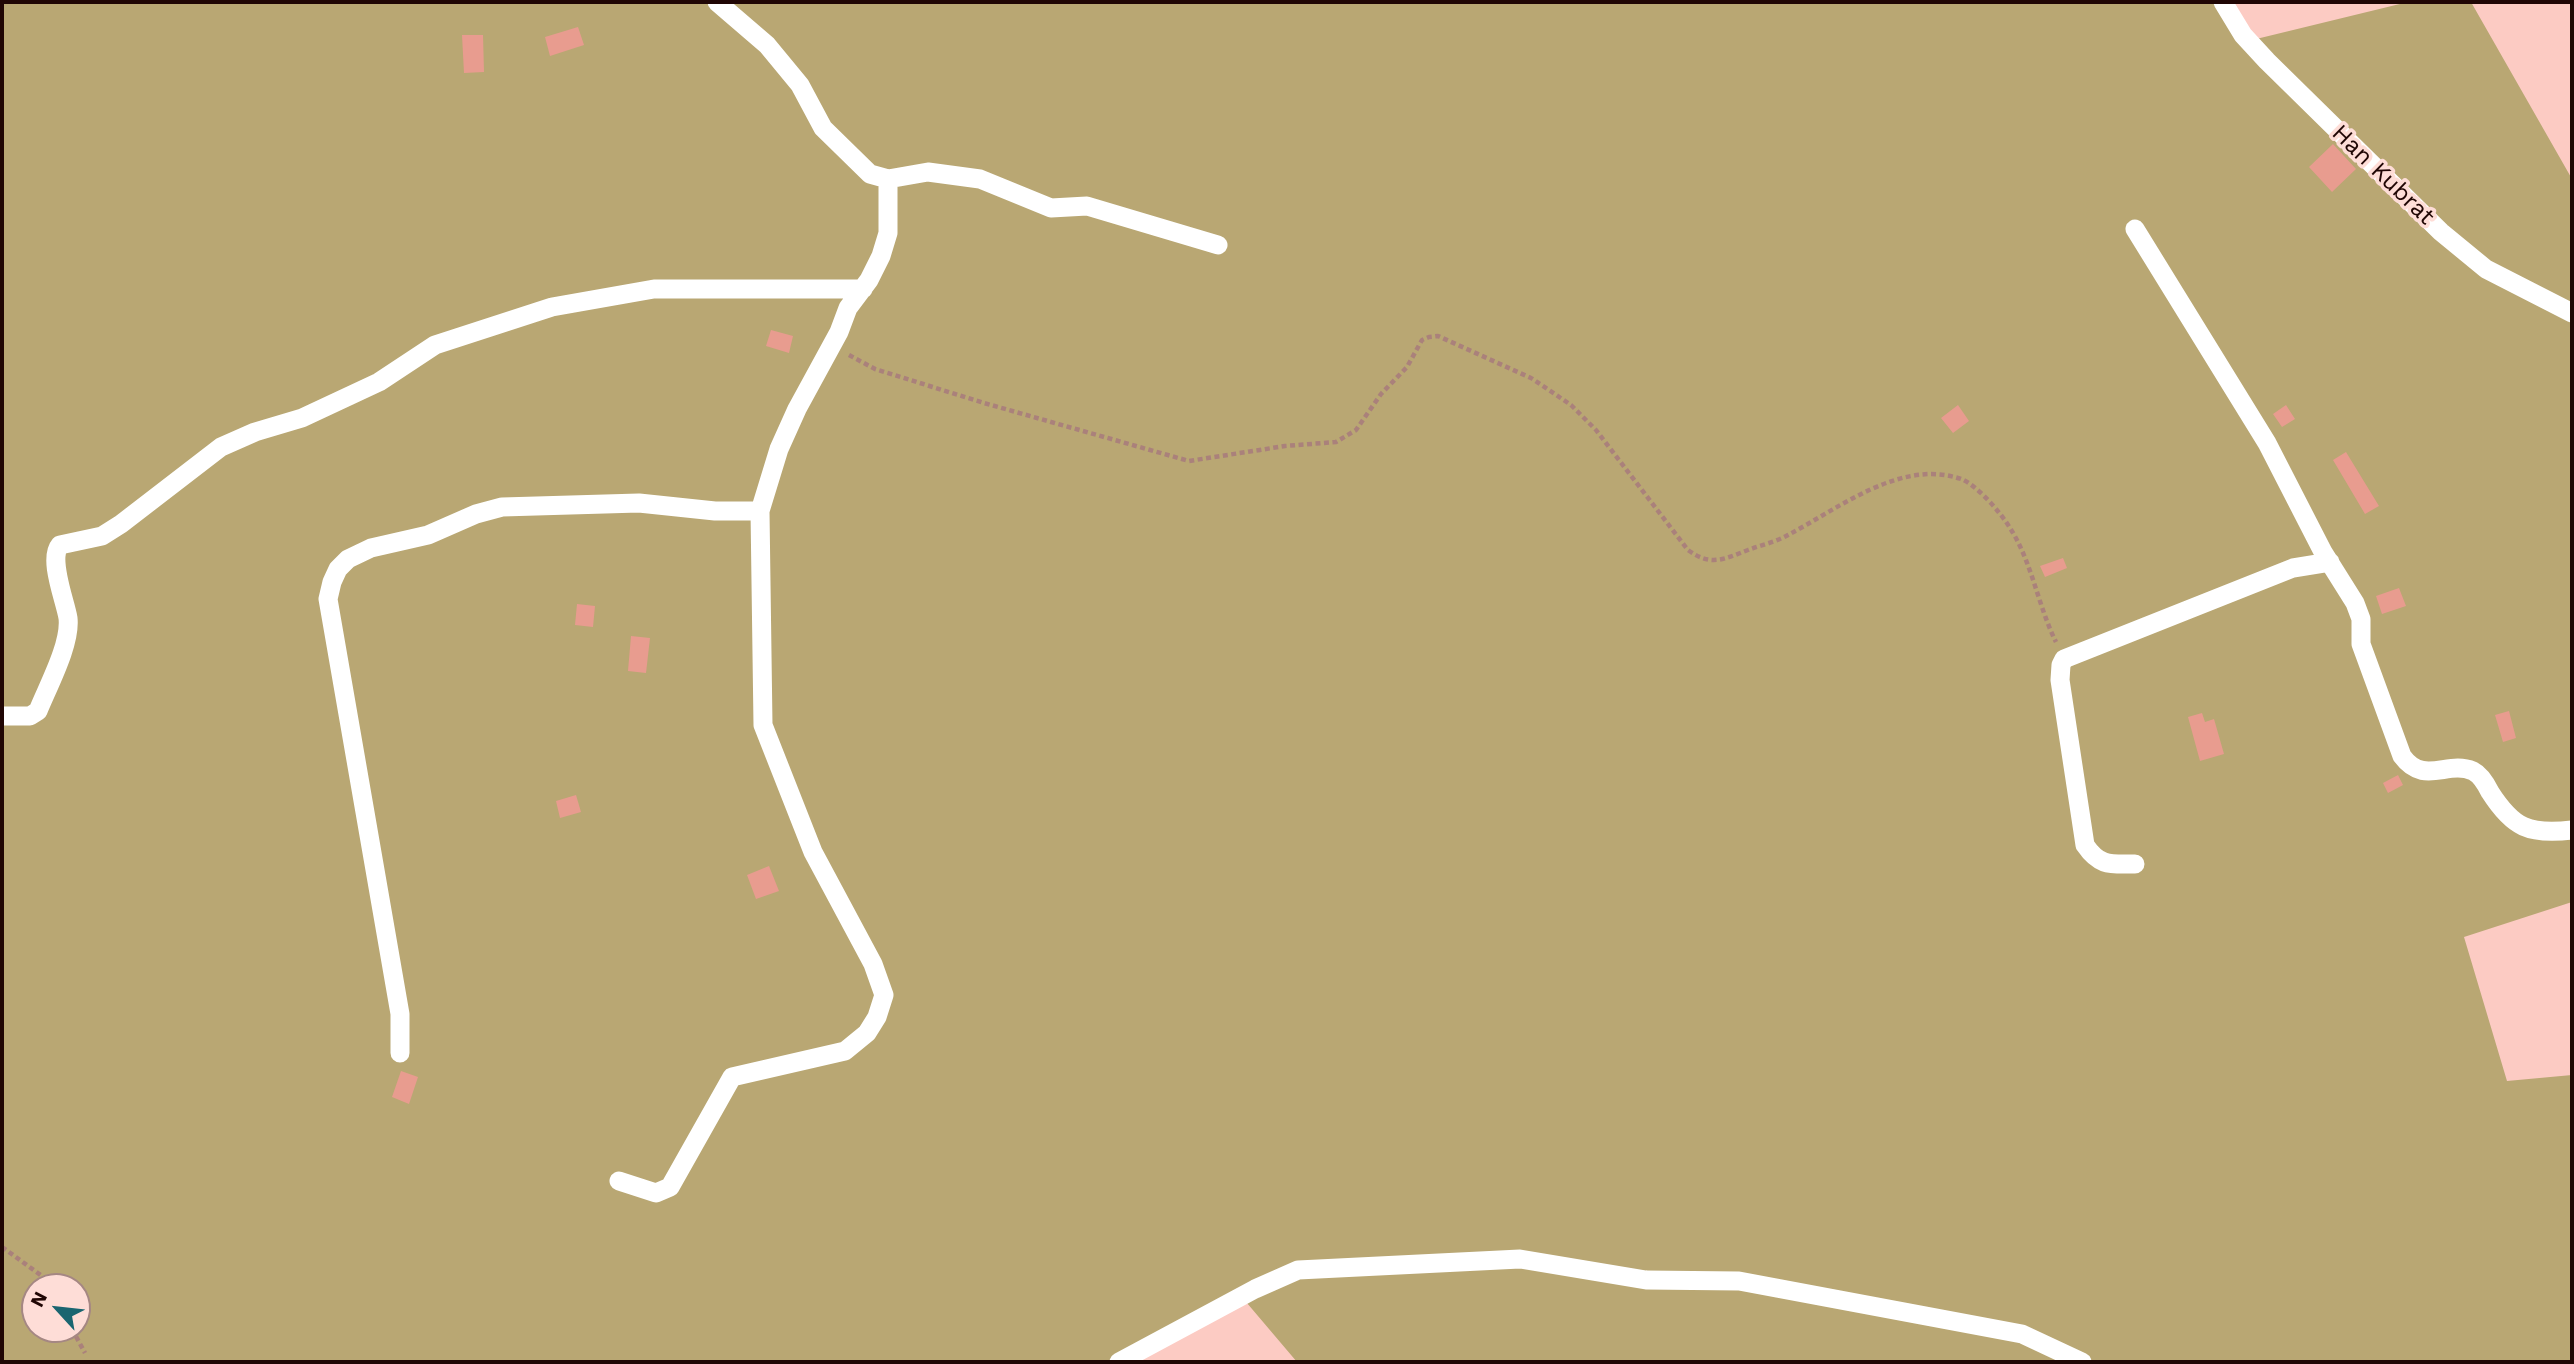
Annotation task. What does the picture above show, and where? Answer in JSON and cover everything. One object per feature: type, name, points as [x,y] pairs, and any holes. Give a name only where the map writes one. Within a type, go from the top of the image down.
[{"type":"street","points":[[717,2],[767,45],[800,85],[824,128],[870,174],[888,179],[928,172],[980,179],[1051,208],[1087,206],[1218,244]]},
{"type":"street","name":"Han Kubrat","points":[[2223,2],[2243,36],[2441,232],[2486,269],[2572,313]]},
{"type":"street","points":[[619,1181],[656,1193],[670,1187],[732,1077],[845,1051],[867,1033],[877,1017],[884,995],[873,964],[813,852],[763,725],[760,511],[779,449],[797,409],[832,345],[848,307],[863,289],[881,256],[888,233],[888,179]]},
{"type":"street","points":[[2135,229],[2267,443],[2330,562],[2355,603],[2361,619],[2361,644],[2402,756],[2409,765],[2425,772],[2465,768],[2477,773],[2504,813],[2519,826],[2533,831],[2572,830]]},
{"type":"street","points":[[2,716],[30,716],[38,711],[68,635],[68,620],[54,558],[60,545],[102,536],[221,447],[255,432],[302,418],[368,387],[435,345],[552,307],[654,289],[863,289]]},
{"type":"street","points":[[400,1053],[400,1014],[328,598],[338,569],[348,559],[371,548],[428,535],[476,514],[502,507],[639,503],[715,511],[760,511]]},
{"type":"street","points":[[2135,864],[2104,864],[2092,856],[2085,845],[2060,680],[2064,659],[2293,568],[2330,562]]},
{"type":"street","points":[[1119,1362],[1255,1289],[1298,1270],[1520,1259],[1646,1280],[1739,1281],[2022,1334],[2082,1362]]},
{"type":"path","points":[[832,345],[875,369],[1189,461],[1284,446],[1336,442],[1356,430],[1381,394],[1407,367],[1422,340],[1438,336],[1531,378],[1571,405],[1596,429],[1688,550],[1700,559],[1710,561],[1729,557],[1786,537],[1836,508],[1887,484],[1924,474],[1960,479],[1969,483],[1990,502],[2010,528],[2064,659]]},
{"type":"path","points":[[2,1247],[38,1273]]},
{"type":"path","points":[[80,1343],[85,1353]]},
{"type":"shaded area","points":[[2,2],[2226,2],[2248,41],[2408,2],[2471,2],[2572,179],[2572,902],[2464,937],[2507,1081],[2572,1075],[2572,1362],[1297,1362],[1241,1296],[1119,1362],[2,1362]]},
{"type":"building","points":[[578,27],[584,45],[550,56],[545,37]]},
{"type":"building","points":[[462,35],[483,35],[484,72],[464,73]]},
{"type":"building","points":[[2333,144],[2356,169],[2332,192],[2309,167]]},
{"type":"building","points":[[771,330],[793,336],[789,353],[766,346]]},
{"type":"building","points":[[1958,405],[1969,421],[1953,433],[1941,418]]},
{"type":"building","points":[[2286,405],[2295,419],[2282,427],[2273,414]]},
{"type":"building","points":[[2346,452],[2379,506],[2365,514],[2333,460]]},
{"type":"building","points":[[2063,558],[2067,568],[2045,577],[2040,566]]},
{"type":"building","points":[[2399,588],[2406,606],[2382,614],[2376,596]]},
{"type":"building","points":[[577,604],[595,606],[593,627],[575,625]]},
{"type":"building","points":[[631,636],[650,638],[646,673],[628,671]]},
{"type":"building","points":[[2509,711],[2516,738],[2503,742],[2495,715]]},
{"type":"building","points":[[2202,713],[2205,722],[2214,719],[2224,754],[2200,761],[2188,717]]},
{"type":"building","points":[[2398,775],[2403,785],[2388,793],[2383,783]]},
{"type":"building","points":[[576,795],[581,812],[560,818],[556,801]]},
{"type":"building","points":[[769,866],[779,891],[756,899],[747,875]]},
{"type":"building","points":[[401,1071],[418,1077],[409,1104],[392,1097]]}]
